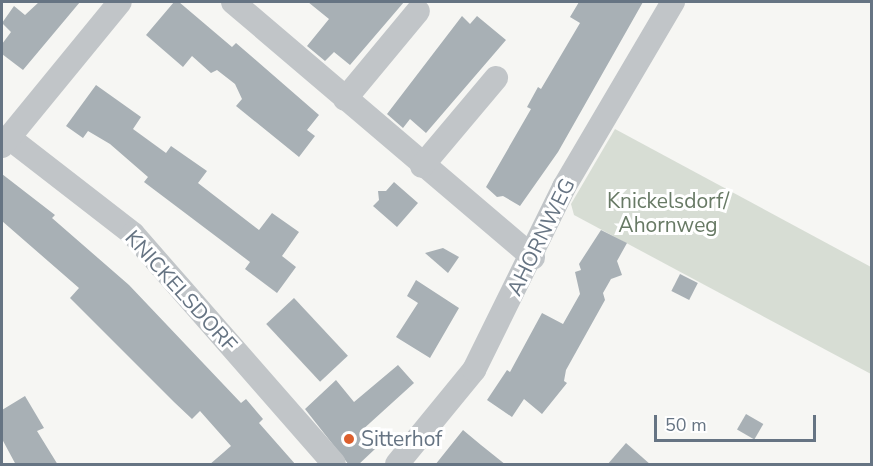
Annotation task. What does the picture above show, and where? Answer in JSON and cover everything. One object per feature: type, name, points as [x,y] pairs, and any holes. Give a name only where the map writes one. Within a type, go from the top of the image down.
[{"type":"street","points":[[5,142],[120,2]]},
{"type":"street","points":[[232,2],[422,166],[533,257]]},
{"type":"street","name":"AHORNWEG","points":[[397,465],[474,370],[533,257],[564,187],[673,2]]},
{"type":"street","points":[[345,99],[418,11]]},
{"type":"street","points":[[422,166],[496,78]]},
{"type":"street","name":"KNICKELSDORF","points":[[5,142],[133,234],[334,465]]},
{"type":"green space","name":"Knickelsdorf/ Ahornweg","points":[[615,129],[871,267],[871,374],[574,215],[571,204]]},
{"type":"building","points":[[39,2],[80,2],[23,70],[2,54],[2,44],[11,32],[2,23],[14,6],[25,15]]},
{"type":"building","points":[[174,2],[179,2],[232,47],[236,43],[319,115],[307,130],[315,136],[299,157],[236,106],[242,99],[235,84],[217,70],[211,73],[192,56],[183,67],[146,35]]},
{"type":"building","points":[[308,2],[404,2],[350,65],[334,52],[325,61],[307,46],[329,19]]},
{"type":"building","points":[[579,2],[643,2],[558,152],[520,206],[503,196],[497,197],[486,187],[531,109],[527,107],[538,87],[541,89],[580,23],[570,17]]},
{"type":"building","points":[[462,16],[470,24],[477,16],[506,40],[426,133],[410,119],[403,128],[387,114]]},
{"type":"building","points":[[96,85],[141,117],[133,129],[166,153],[171,146],[207,171],[198,183],[259,230],[272,213],[299,232],[282,256],[296,267],[277,293],[245,269],[250,262],[144,182],[148,177],[110,144],[88,131],[83,138],[66,126]]},
{"type":"building","points":[[2,174],[55,215],[52,218],[129,285],[241,403],[246,399],[263,419],[259,423],[296,465],[209,465],[231,446],[200,411],[192,419],[174,402],[70,298],[79,288],[2,221]]},
{"type":"building","points":[[394,182],[418,203],[397,227],[373,206],[379,200],[378,191],[386,191]]},
{"type":"building","points":[[601,230],[627,243],[617,261],[622,275],[611,279],[603,293],[605,300],[566,370],[564,381],[567,383],[542,414],[524,399],[512,417],[487,400],[507,370],[510,372],[542,313],[563,324],[580,294],[575,272],[581,270],[579,264]]},
{"type":"building","points":[[443,248],[459,257],[448,273],[425,253]]},
{"type":"building","points":[[680,274],[698,283],[689,300],[671,291]]},
{"type":"building","points":[[416,280],[459,308],[430,358],[396,337],[418,303],[407,296]]},
{"type":"building","points":[[294,298],[348,356],[320,382],[266,324]]},
{"type":"building","points":[[398,365],[414,383],[360,432],[375,449],[358,465],[349,465],[305,409],[336,380],[354,402]]},
{"type":"building","points":[[25,396],[44,428],[37,431],[58,465],[16,465],[2,439],[2,410]]},
{"type":"building","points":[[746,414],[763,424],[754,440],[737,430]]},
{"type":"building","points":[[463,430],[481,445],[506,465],[435,465]]},
{"type":"building","points":[[626,443],[651,465],[607,465]]},
{"type":"place","name":"Sitterhof","points":[[349,439]]}]
